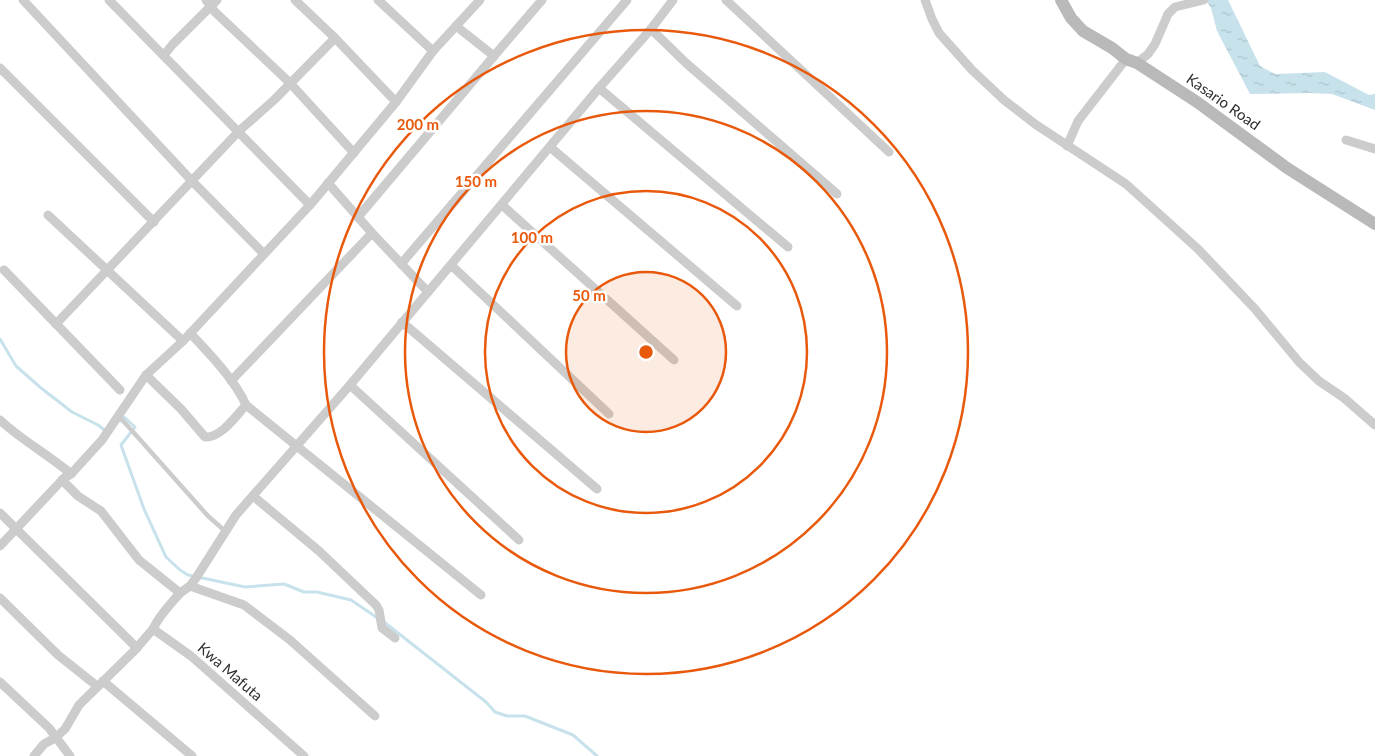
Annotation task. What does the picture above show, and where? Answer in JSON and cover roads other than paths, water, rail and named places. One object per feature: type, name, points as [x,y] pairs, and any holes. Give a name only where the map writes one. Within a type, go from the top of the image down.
[{"type":"street","points":[[23,0],[191,180],[263,253]]},
{"type":"street","points":[[109,0],[310,205]]},
{"type":"street","points":[[295,0],[335,38],[396,102]]},
{"type":"street","points":[[378,0],[433,51]]},
{"type":"street","points":[[358,217],[542,0]]},
{"type":"street","points":[[401,264],[626,0]]},
{"type":"street","points":[[34,756],[44,744],[55,738],[65,728],[79,705],[137,648],[153,629],[157,619],[170,602],[190,586],[236,515],[350,385],[599,88],[651,29],[673,0]]},
{"type":"street","points":[[726,0],[889,152]]},
{"type":"street","points":[[925,0],[939,33],[972,70],[1004,100],[1035,124],[1126,184],[1198,249],[1255,309],[1299,362],[1375,426]]},
{"type":"street","name":"Kasario Road","points":[[1061,0],[1071,18],[1083,31],[1197,102],[1287,168],[1375,224]]},
{"type":"street","points":[[1067,146],[1078,121],[1132,61],[1148,54],[1155,44],[1168,14],[1175,7],[1204,0]]},
{"type":"street","points":[[164,55],[212,2]]},
{"type":"street","points":[[212,2],[215,12],[290,83],[354,153]]},
{"type":"street","points":[[0,546],[102,440],[146,375],[183,341],[263,253],[310,205],[396,102],[433,51],[477,2]]},
{"type":"street","points":[[456,26],[494,56]]},
{"type":"street","points":[[651,29],[686,63],[837,194]]},
{"type":"street","points":[[56,324],[154,222],[191,180],[335,38]]},
{"type":"street","points":[[0,68],[154,222]]},
{"type":"street","points":[[599,88],[788,247]]},
{"type":"street","points":[[1346,140],[1375,149]]},
{"type":"street","points":[[550,146],[737,306]]},
{"type":"street","points":[[328,183],[428,292]]},
{"type":"street","points":[[502,205],[674,360]]},
{"type":"street","points":[[48,215],[183,341]]},
{"type":"street","points":[[231,381],[372,233]]},
{"type":"street","points":[[451,265],[609,414]]},
{"type":"street","points":[[4,270],[120,390]]},
{"type":"street","points":[[402,322],[597,490]]},
{"type":"street","points":[[190,332],[212,356],[242,396],[246,405],[481,595]]},
{"type":"street","points":[[146,375],[181,409],[205,437],[216,434],[226,427],[246,405]]},
{"type":"street","points":[[350,385],[519,540]]},
{"type":"street","points":[[0,420],[16,434],[54,459],[71,474]]},
{"type":"street","points":[[62,480],[70,490],[101,512],[139,560],[180,593]]},
{"type":"street","points":[[252,496],[319,551],[376,605],[380,614],[382,628],[395,638]]},
{"type":"street","points":[[0,513],[137,648]]},
{"type":"street","points":[[190,586],[244,605],[290,640],[375,716]]},
{"type":"street","points":[[0,598],[58,656],[100,684],[192,756]]},
{"type":"street","name":"Kwa Mafuta","points":[[153,629],[191,656],[304,756]]},
{"type":"street","points":[[0,682],[49,728],[70,756]]},
{"type":"lane","points":[[118,415],[208,516],[225,532]]},
{"type":"water","points":[[1206,0],[1228,0],[1260,66],[1275,74],[1325,72],[1369,95],[1375,94],[1375,110],[1332,94],[1250,94],[1217,31],[1211,8]]},
{"type":"waterway","points":[[0,339],[16,366],[41,388],[72,412],[98,425],[107,432]]},
{"type":"waterway","points":[[121,421],[124,417],[135,427],[121,445],[144,509],[166,557],[180,570],[188,575],[245,587],[284,584],[304,592],[317,592],[351,600],[379,619]]},
{"type":"waterway","points":[[384,622],[486,702],[495,712],[507,716],[525,716],[573,735],[597,756]]}]
